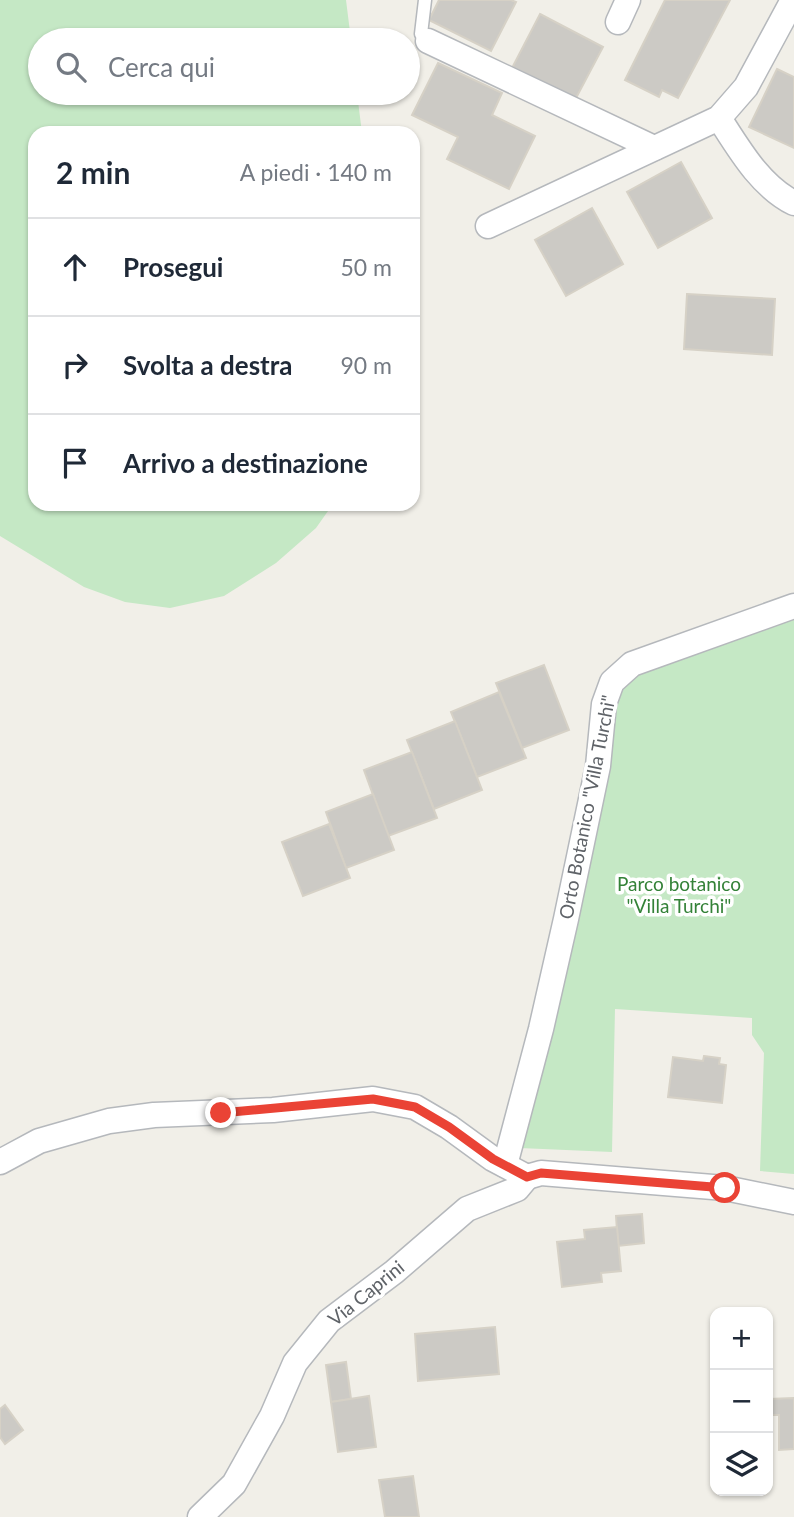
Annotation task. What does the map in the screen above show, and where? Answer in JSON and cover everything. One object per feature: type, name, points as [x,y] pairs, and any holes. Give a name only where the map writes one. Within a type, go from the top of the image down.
[{"type":"street","points":[[488,226],[719,118],[746,88],[787,30],[793,0]]},
{"type":"street","points":[[428,41],[654,148]]},
{"type":"street","points":[[719,118],[746,160],[780,196],[794,203]]},
{"type":"street","name":"Orto Botanico \"Villa Turchi\"","points":[[508,1167],[598,766],[604,705],[612,682],[632,664],[794,606]]},
{"type":"street","points":[[0,1162],[39,1141],[108,1121],[154,1115],[273,1110],[373,1099],[415,1107],[508,1167],[541,1173],[725,1188],[794,1202]]},
{"type":"street","name":"Via Caprini","points":[[200,1517],[234,1484],[272,1416],[295,1363],[329,1321],[394,1272],[467,1209],[517,1189],[508,1167]]},
{"type":"lane","points":[[425,0],[421,34],[428,41]]},
{"type":"green space","points":[[0,0],[346,0],[350,28],[28,28],[28,105],[358,105],[361,126],[28,126],[28,511],[328,511],[316,528],[276,563],[224,596],[170,608],[125,602],[84,587],[0,536]]},
{"type":"green space","name":"Parco botanico \"Villa Turchi\"","points":[[794,596],[794,1174],[760,1171],[764,1053],[752,1035],[752,1018],[615,1009],[612,1152],[499,1147],[512,1112],[612,682]]},
{"type":"building","points":[[439,0],[516,2],[491,51],[429,20]]},
{"type":"building","points":[[665,0],[730,0],[678,98],[662,90],[659,97],[625,80]]},
{"type":"building","points":[[540,14],[603,47],[575,100],[512,68]]},
{"type":"building","points":[[438,63],[502,93],[492,115],[535,136],[509,189],[447,159],[458,137],[412,115],[417,105],[420,105],[420,99]]},
{"type":"building","points":[[777,69],[794,77],[794,148],[749,127]]},
{"type":"building","points":[[681,162],[712,218],[658,248],[627,192]]},
{"type":"building","points":[[592,208],[623,264],[566,296],[535,240]]},
{"type":"building","points":[[687,294],[775,299],[772,355],[684,349]]},
{"type":"building","points":[[544,665],[569,730],[522,748],[496,683]]},
{"type":"building","points":[[499,692],[526,758],[477,777],[451,712]]},
{"type":"building","points":[[455,721],[482,790],[434,809],[407,740]]},
{"type":"building","points":[[412,752],[437,818],[388,836],[364,770]]},
{"type":"building","points":[[373,794],[394,850],[346,868],[326,812]]},
{"type":"building","points":[[329,824],[350,878],[303,896],[282,842]]},
{"type":"building","points":[[704,1056],[720,1058],[719,1064],[726,1065],[722,1103],[668,1097],[673,1057],[703,1061]]},
{"type":"building","points":[[642,1214],[644,1243],[618,1246],[616,1216]]},
{"type":"building","points":[[617,1227],[621,1271],[601,1273],[602,1282],[562,1287],[557,1242],[585,1239],[584,1230]]},
{"type":"building","points":[[495,1327],[499,1374],[418,1381],[415,1334]]},
{"type":"building","points":[[346,1362],[351,1399],[331,1402],[326,1365]]},
{"type":"building","points":[[369,1396],[376,1447],[338,1452],[331,1402]]},
{"type":"building","points":[[794,1398],[794,1449],[779,1450],[779,1415],[773,1415],[773,1399]]},
{"type":"building","points":[[5,1405],[23,1430],[5,1444],[0,1437],[0,1409]]},
{"type":"building","points":[[413,1476],[419,1517],[385,1517],[379,1480]]},
{"type":"route","points":[[221,1113],[373,1099],[415,1107],[449,1127],[493,1159],[527,1177],[541,1173],[725,1188]]}]
